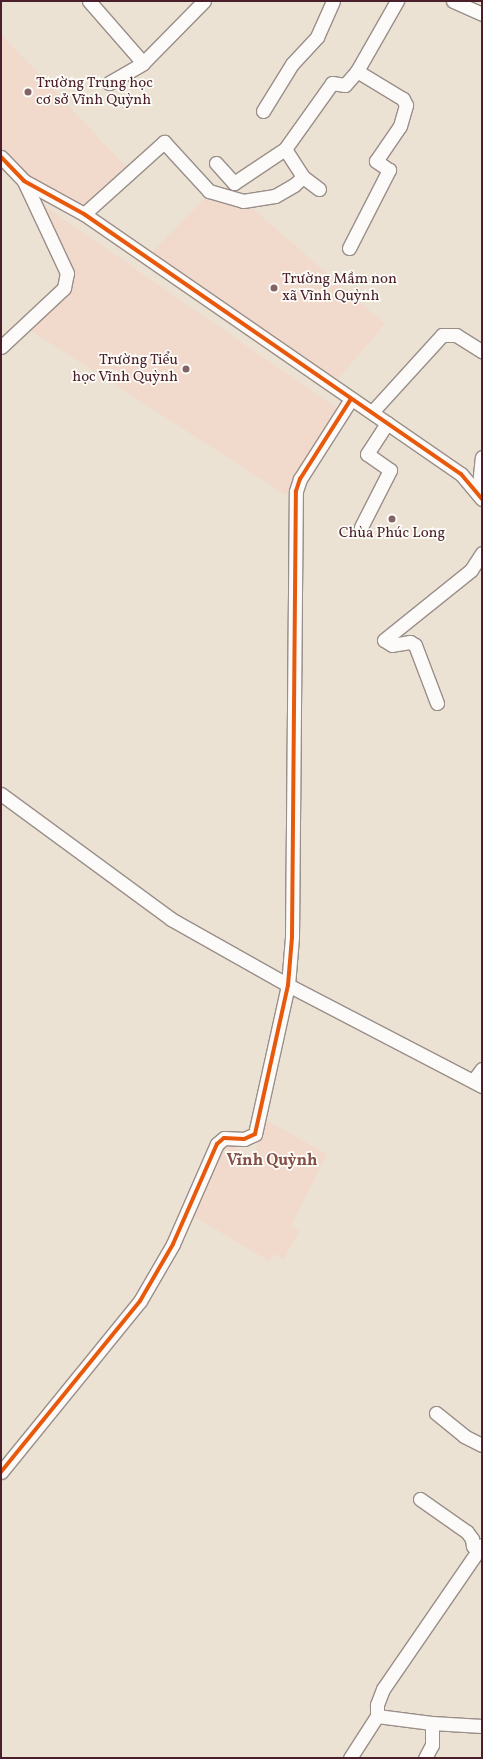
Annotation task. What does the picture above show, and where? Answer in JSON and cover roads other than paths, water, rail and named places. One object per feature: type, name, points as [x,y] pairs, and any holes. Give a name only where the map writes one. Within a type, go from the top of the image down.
[{"type":"street","points":[[89,1],[143,63]]},
{"type":"street","points":[[109,84],[143,63],[204,1]]},
{"type":"street","points":[[263,111],[292,64],[317,37],[333,1]]},
{"type":"street","points":[[216,163],[234,183],[285,149],[332,83],[345,86],[357,72],[397,1]]},
{"type":"street","points":[[453,1],[482,14]]},
{"type":"street","points":[[348,248],[389,170],[376,161],[400,126],[406,106],[403,99],[357,72]]},
{"type":"street","points":[[84,214],[164,142],[209,191],[243,201],[275,196],[294,185],[303,177]]},
{"type":"street","points":[[285,149],[303,177],[319,189]]},
{"type":"street","points":[[1,157],[24,181],[84,214],[461,474],[480,497]]},
{"type":"street","points":[[1,347],[64,288],[67,273],[24,181]]},
{"type":"street","points":[[372,412],[442,335],[456,335],[482,351]]},
{"type":"street","points":[[1,1472],[140,1301],[173,1244],[217,1144],[224,1138],[244,1139],[255,1134],[288,985],[294,812],[296,491],[300,479],[351,399]]},
{"type":"street","points":[[361,526],[390,470],[367,454],[387,423]]},
{"type":"street","points":[[480,497],[482,457]]},
{"type":"street","points":[[437,702],[415,645],[410,642],[392,645],[384,640],[471,570],[482,553]]},
{"type":"street","points":[[1,794],[171,919],[288,985],[477,1084],[482,1069]]},
{"type":"street","points":[[436,1413],[464,1436],[482,1445]]},
{"type":"street","points":[[350,1758],[377,1716],[377,1705],[383,1689],[480,1548],[473,1546],[472,1539],[467,1532],[420,1499]]},
{"type":"street","points":[[377,1716],[432,1723],[482,1726]]},
{"type":"street","points":[[425,1758],[432,1745],[432,1723]]},
{"type":"place","name":"Trường Trung học cơ sở Vĩnh Quỳnh","points":[[28,92]]},
{"type":"place","name":"Trường Mầm non xã Vĩnh Quỳnh","points":[[274,288]]},
{"type":"place","name":"Trường Tiểu học Vĩnh Quỳnh","points":[[186,369]]},
{"type":"place","name":"Chùa Phúc Long","points":[[392,519]]},
{"type":"district","name":"Vĩnh Quỳnh","points":[[272,1161]]}]
